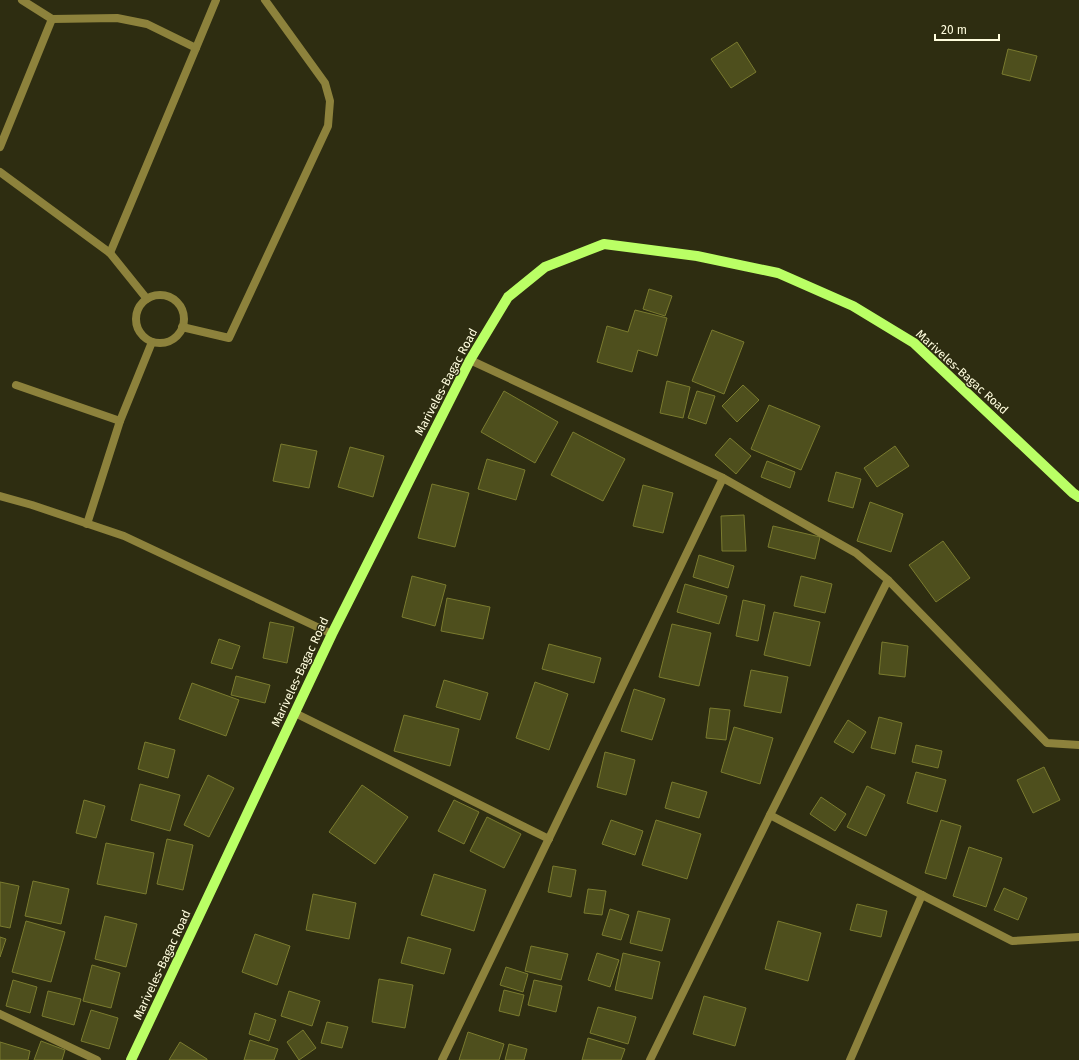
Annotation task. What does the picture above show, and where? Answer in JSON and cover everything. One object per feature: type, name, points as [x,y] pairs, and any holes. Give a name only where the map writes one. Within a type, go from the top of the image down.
[{"type":"main road","name":"Mariveles-Bagac Road","points":[[131,1060],[332,634],[470,360],[508,297],[545,267],[604,244],[697,256],[778,273],[853,306],[914,343],[1079,497]]},
{"type":"street","points":[[22,0],[52,19],[117,18],[147,24],[196,48]]},
{"type":"street","points":[[110,253],[216,0]]},
{"type":"street","points":[[182,327],[229,338],[328,126],[330,101],[325,83],[265,0]]},
{"type":"street","points":[[0,147],[52,19]]},
{"type":"street","points":[[0,172],[110,253],[147,299]]},
{"type":"street","points":[[156,296],[166,296],[175,301],[181,308],[184,318],[182,327],[177,336],[170,341],[161,343],[152,342],[144,337],[138,330],[136,322],[140,305],[147,299],[156,296]]},
{"type":"street","points":[[87,524],[120,420],[152,342]]},
{"type":"street","points":[[470,360],[723,478],[856,553],[888,580],[1047,743],[1079,745]]},
{"type":"street","points":[[16,385],[120,420]]},
{"type":"street","points":[[442,1060],[723,478]]},
{"type":"street","points":[[0,496],[32,505],[124,536],[332,634]]},
{"type":"street","points":[[650,1060],[888,580]]},
{"type":"street","points":[[295,714],[549,839]]},
{"type":"street","points":[[770,816],[1012,942],[1079,937]]},
{"type":"street","points":[[850,1060],[922,895]]},
{"type":"street","points":[[0,1014],[97,1060]]},
{"type":"building","points":[[737,42],[756,72],[731,88],[711,59]]},
{"type":"building","points":[[1008,49],[1037,56],[1030,81],[1002,74]]},
{"type":"building","points":[[649,289],[672,296],[665,316],[643,309]]},
{"type":"building","points":[[635,310],[667,318],[657,356],[638,350],[632,372],[597,362],[607,326],[628,332]]},
{"type":"building","points":[[712,330],[744,342],[724,394],[692,381]]},
{"type":"building","points":[[667,381],[690,387],[683,418],[660,413]]},
{"type":"building","points":[[743,385],[759,400],[737,422],[722,406]]},
{"type":"building","points":[[504,391],[558,422],[535,463],[481,432]]},
{"type":"building","points":[[697,391],[715,396],[706,424],[688,418]]},
{"type":"building","points":[[769,405],[820,426],[801,470],[751,449]]},
{"type":"building","points":[[573,432],[625,459],[603,501],[551,475]]},
{"type":"building","points":[[730,438],[751,456],[736,474],[715,455]]},
{"type":"building","points":[[281,444],[317,451],[309,488],[273,481]]},
{"type":"building","points":[[895,446],[909,466],[877,487],[864,468]]},
{"type":"building","points":[[350,447],[384,456],[373,497],[338,487]]},
{"type":"building","points":[[487,459],[525,470],[516,500],[478,489]]},
{"type":"building","points":[[767,461],[795,472],[790,488],[761,477]]},
{"type":"building","points":[[836,472],[861,479],[853,508],[828,501]]},
{"type":"building","points":[[432,484],[469,493],[455,547],[418,538]]},
{"type":"building","points":[[643,485],[673,493],[663,533],[633,526]]},
{"type":"building","points":[[870,502],[903,514],[891,552],[857,541]]},
{"type":"building","points":[[744,515],[746,551],[722,551],[721,516]]},
{"type":"building","points":[[773,526],[820,537],[815,559],[768,547]]},
{"type":"building","points":[[943,541],[970,578],[936,602],[909,565]]},
{"type":"building","points":[[699,555],[734,566],[728,588],[693,577]]},
{"type":"building","points":[[412,576],[446,585],[435,626],[402,617]]},
{"type":"building","points":[[801,576],[832,584],[825,613],[794,606]]},
{"type":"building","points":[[685,584],[727,596],[719,624],[677,612]]},
{"type":"building","points":[[447,598],[490,607],[483,639],[441,631]]},
{"type":"building","points":[[743,600],[765,605],[758,641],[736,636]]},
{"type":"building","points":[[774,612],[820,622],[810,666],[764,655]]},
{"type":"building","points":[[270,622],[294,627],[287,663],[263,658]]},
{"type":"building","points":[[672,624],[711,633],[699,686],[659,677]]},
{"type":"building","points":[[219,639],[240,646],[232,669],[211,663]]},
{"type":"building","points":[[882,642],[908,646],[905,677],[879,674]]},
{"type":"building","points":[[549,644],[601,658],[594,683],[542,669]]},
{"type":"building","points":[[751,670],[788,677],[781,713],[744,706]]},
{"type":"building","points":[[236,676],[270,685],[265,703],[231,695]]},
{"type":"building","points":[[444,680],[488,693],[480,720],[436,707]]},
{"type":"building","points":[[535,682],[568,694],[549,750],[516,738]]},
{"type":"building","points":[[192,683],[239,700],[226,736],[179,719]]},
{"type":"building","points":[[634,689],[665,699],[652,740],[621,731]]},
{"type":"building","points":[[710,708],[730,710],[726,740],[706,738]]},
{"type":"building","points":[[404,715],[459,729],[450,766],[394,751]]},
{"type":"building","points":[[879,717],[902,723],[895,754],[871,748]]},
{"type":"building","points":[[848,720],[866,732],[853,753],[834,742]]},
{"type":"building","points":[[734,727],[773,738],[760,784],[721,772]]},
{"type":"building","points":[[145,742],[175,750],[168,778],[138,769]]},
{"type":"building","points":[[916,745],[942,751],[938,768],[912,762]]},
{"type":"building","points":[[605,752],[635,760],[626,795],[597,787]]},
{"type":"building","points":[[1044,767],[1060,800],[1033,813],[1017,780]]},
{"type":"building","points":[[916,772],[946,780],[937,812],[907,803]]},
{"type":"building","points":[[208,775],[234,788],[209,837],[184,825]]},
{"type":"building","points":[[672,782],[707,792],[699,818],[665,808]]},
{"type":"building","points":[[140,784],[180,795],[170,831],[131,820]]},
{"type":"building","points":[[362,785],[408,817],[375,864],[329,832]]},
{"type":"building","points":[[867,786],[885,795],[866,836],[847,827]]},
{"type":"building","points":[[821,797],[846,814],[835,831],[810,814]]},
{"type":"building","points":[[84,800],[105,806],[96,838],[76,833]]},
{"type":"building","points":[[454,800],[479,812],[464,844],[438,831]]},
{"type":"building","points":[[487,817],[521,834],[504,868],[470,851]]},
{"type":"building","points":[[611,820],[643,831],[635,855],[602,844]]},
{"type":"building","points":[[656,820],[701,834],[687,879],[642,865]]},
{"type":"building","points":[[941,820],[961,826],[946,879],[925,873]]},
{"type":"building","points":[[167,839],[193,845],[183,890],[157,884]]},
{"type":"building","points":[[106,843],[154,853],[146,894],[97,884]]},
{"type":"building","points":[[969,847],[1002,858],[986,907],[953,896]]},
{"type":"building","points":[[553,866],[576,870],[571,897],[548,892]]},
{"type":"building","points":[[434,874],[486,890],[474,931],[421,915]]},
{"type":"building","points":[[33,881],[69,889],[61,924],[25,916]]},
{"type":"building","points":[[0,882],[19,886],[10,928],[0,926]]},
{"type":"building","points":[[1004,888],[1027,898],[1018,920],[994,910]]},
{"type":"building","points":[[588,889],[606,891],[602,915],[584,913]]},
{"type":"building","points":[[313,894],[356,903],[349,939],[306,930]]},
{"type":"building","points":[[857,904],[887,911],[881,937],[850,930]]},
{"type":"building","points":[[610,909],[629,915],[621,940],[602,935]]},
{"type":"building","points":[[638,911],[670,919],[662,951],[630,943]]},
{"type":"building","points":[[105,916],[137,924],[126,967],[95,959]]},
{"type":"building","points":[[26,921],[65,932],[51,982],[12,972]]},
{"type":"building","points":[[778,921],[821,933],[808,981],[765,969]]},
{"type":"building","points":[[255,934],[290,946],[277,985],[242,972]]},
{"type":"building","points":[[0,937],[6,939],[0,957]]},
{"type":"building","points":[[408,937],[451,949],[444,974],[401,963]]},
{"type":"building","points":[[531,946],[568,954],[561,980],[525,971]]},
{"type":"building","points":[[597,953],[619,960],[610,987],[588,980]]},
{"type":"building","points":[[623,953],[660,962],[652,999],[615,990]]},
{"type":"building","points":[[92,965],[120,973],[111,1008],[83,1001]]},
{"type":"building","points":[[506,967],[528,974],[523,992],[500,985]]},
{"type":"building","points":[[379,979],[413,985],[405,1028],[372,1022]]},
{"type":"building","points":[[13,980],[37,987],[30,1013],[6,1006]]},
{"type":"building","points":[[534,980],[562,986],[556,1012],[528,1005]]},
{"type":"building","points":[[504,990],[524,995],[519,1016],[499,1011]]},
{"type":"building","points":[[48,991],[81,999],[74,1025],[42,1016]]},
{"type":"building","points":[[289,991],[320,1001],[312,1026],[281,1016]]},
{"type":"building","points":[[704,996],[746,1008],[735,1046],[693,1034]]},
{"type":"building","points":[[598,1007],[636,1017],[628,1044],[590,1033]]},
{"type":"building","points":[[91,1010],[118,1018],[109,1049],[81,1041]]},
{"type":"building","points":[[255,1013],[276,1020],[269,1041],[249,1034]]},
{"type":"building","points":[[327,1022],[348,1027],[342,1048],[321,1043]]},
{"type":"building","points":[[303,1030],[316,1048],[299,1060],[287,1042]]},
{"type":"building","points":[[468,1032],[504,1044],[499,1060],[459,1060]]},
{"type":"building","points":[[588,1038],[625,1049],[621,1060],[582,1060]]},
{"type":"building","points":[[250,1040],[278,1049],[274,1060],[244,1060]]},
{"type":"building","points":[[41,1041],[65,1050],[62,1060],[34,1060]]},
{"type":"building","points":[[0,1042],[30,1051],[28,1060],[0,1060]]},
{"type":"building","points":[[180,1042],[207,1059],[207,1060],[169,1060]]},
{"type":"building","points":[[509,1044],[527,1049],[524,1060],[505,1060]]}]
